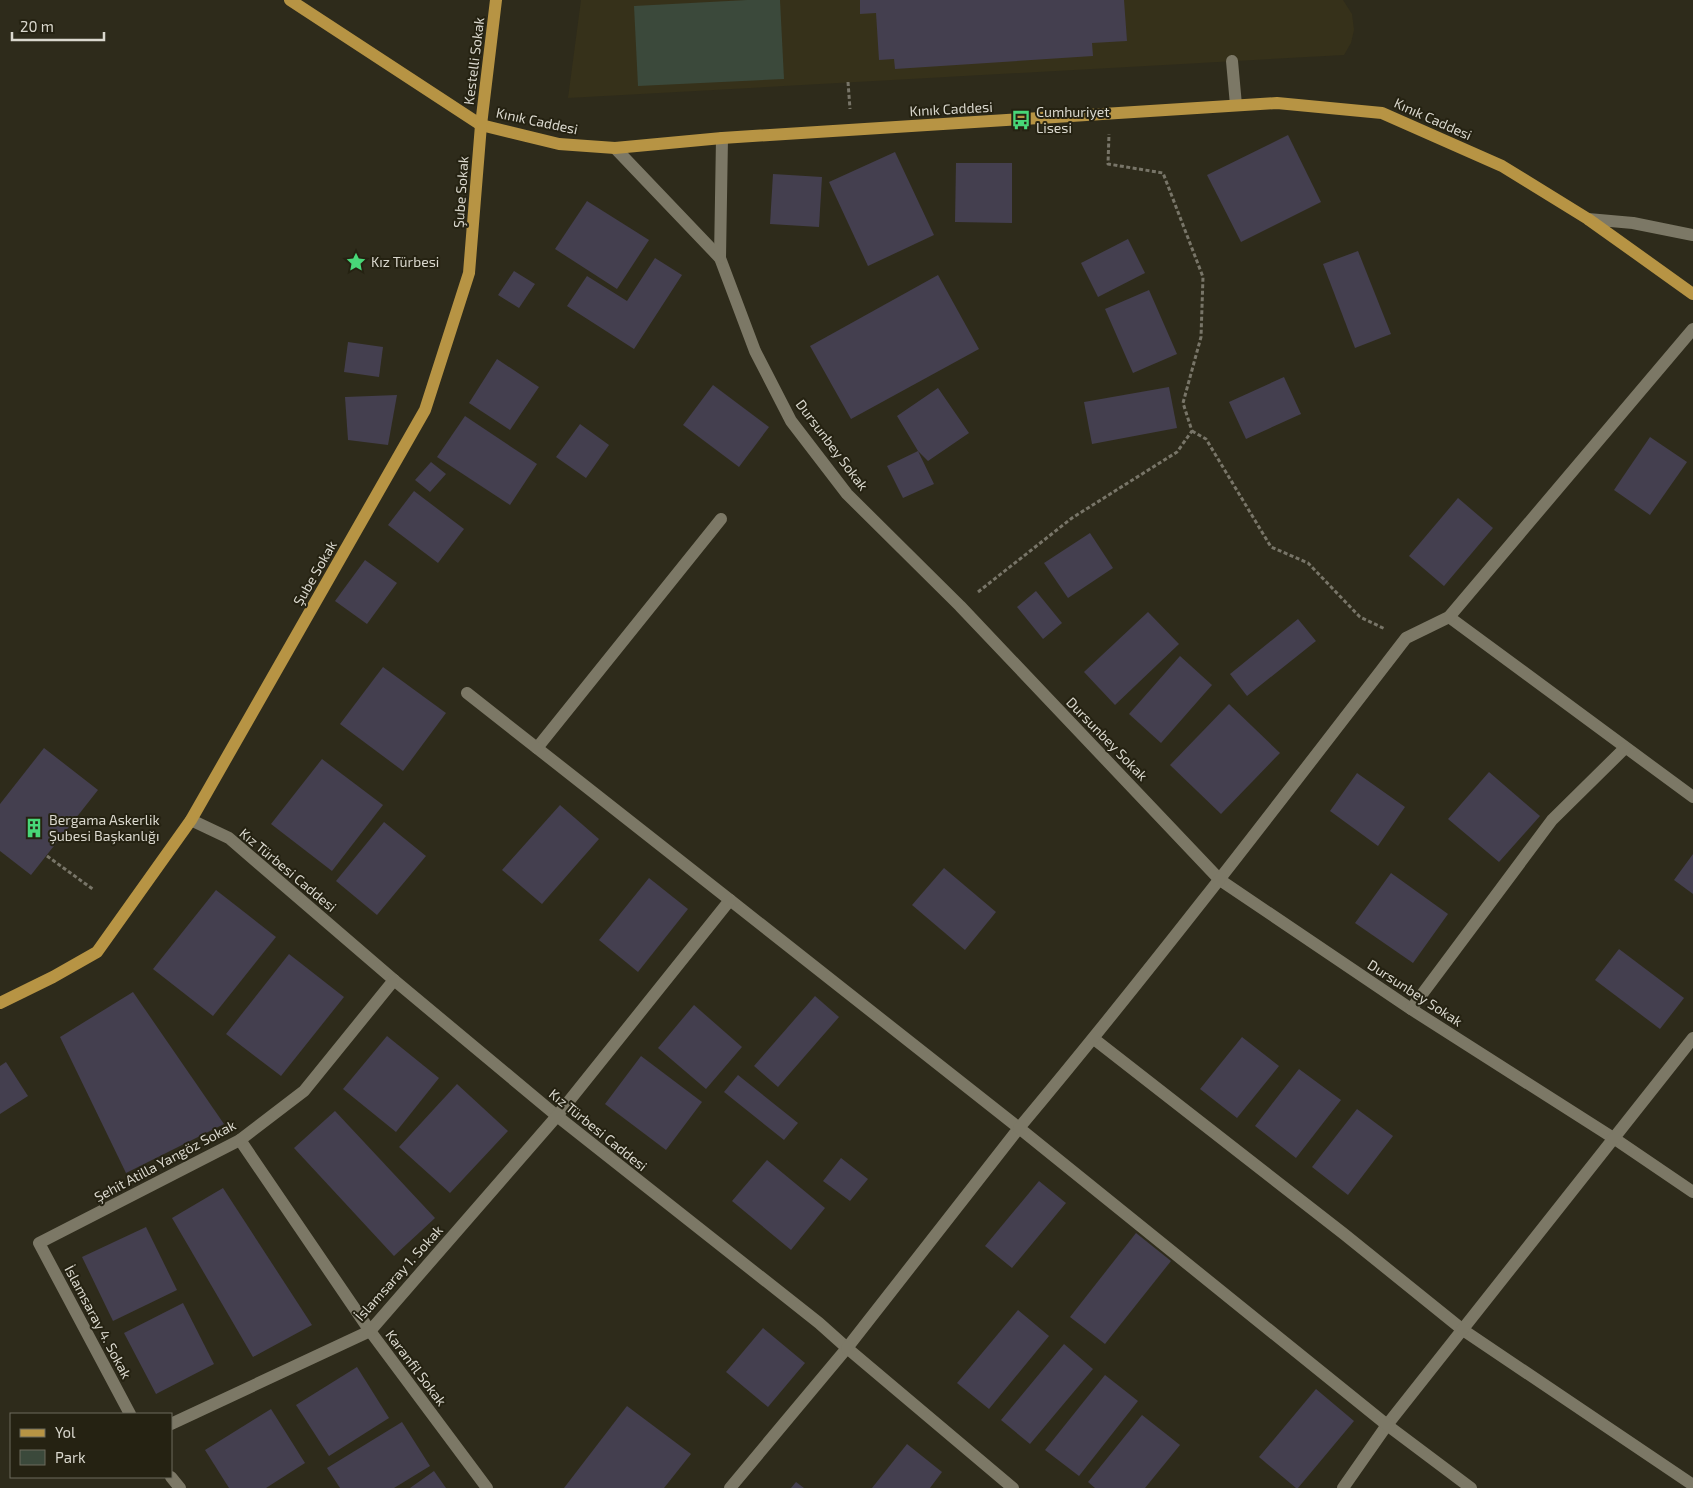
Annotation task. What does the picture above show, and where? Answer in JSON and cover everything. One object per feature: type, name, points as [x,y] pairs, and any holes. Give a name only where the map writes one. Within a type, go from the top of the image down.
[{"type":"main road","name":"Kınık Caddesi","points":[[290,0],[481,125],[559,144],[615,148],[722,138],[1277,102],[1382,113],[1502,166],[1588,220],[1693,294]]},
{"type":"main road","name":"Kestelli Sokak","points":[[481,125],[496,0]]},
{"type":"main road","name":"Şube Sokak","points":[[0,1004],[97,952],[190,820],[425,410],[469,273],[481,125]]},
{"type":"street","points":[[1232,61],[1236,105]]},
{"type":"street","name":"Dursunbey Sokak","points":[[722,138],[720,258],[755,351],[791,421],[847,494],[960,606],[1220,880],[1411,1009],[1615,1139],[1693,1192]]},
{"type":"street","points":[[615,148],[720,258]]},
{"type":"street","points":[[1588,220],[1633,223],[1693,234]]},
{"type":"street","points":[[730,1488],[847,1348],[1019,1128],[1094,1039],[1220,880],[1406,638],[1449,617],[1693,330]]},
{"type":"street","points":[[537,748],[721,519]]},
{"type":"street","points":[[1449,617],[1693,797]]},
{"type":"street","points":[[467,693],[1019,1128],[1387,1425],[1471,1488]]},
{"type":"street","points":[[1411,1009],[1552,820],[1625,748]]},
{"type":"street","name":"Kız Türbesi Caddesi","points":[[190,820],[229,838],[556,1116],[819,1323],[1013,1488]]},
{"type":"street","name":"İslamsaray 1. Sokak","points":[[172,1424],[370,1331],[556,1116],[730,900]]},
{"type":"street","name":"Şehit Atilla Yangöz Sokak","points":[[39,1243],[240,1140],[304,1091],[394,980]]},
{"type":"street","points":[[1343,1488],[1387,1425],[1693,1038]]},
{"type":"street","points":[[1094,1039],[1344,1234],[1463,1330],[1693,1485]]},
{"type":"street","name":"Karanfil Sokak","points":[[240,1140],[370,1331],[487,1488]]},
{"type":"street","name":"İslamsaray 4. Sokak","points":[[39,1243],[129,1413]]},
{"type":"street","points":[[172,1478],[180,1488]]},
{"type":"path","points":[[1110,114],[1108,164],[1163,173],[1203,277],[1200,337],[1184,403],[1192,431],[1206,439],[1271,547],[1308,563],[1360,617],[1406,638]]},
{"type":"path","points":[[960,606],[1072,518],[1177,452],[1192,431]]},
{"type":"path","points":[[46,856],[94,890]]},
{"type":"shaded area","points":[[581,0],[1343,0],[1352,14],[1354,30],[1351,43],[1344,55],[568,98]]},
{"type":"green space","points":[[780,0],[784,79],[638,86],[634,6]]},
{"type":"building","points":[[860,0],[1124,0],[1127,41],[1092,43],[1093,56],[895,69],[894,59],[879,60],[876,13],[860,14]]},
{"type":"building","points":[[1288,135],[1321,202],[1241,242],[1207,175]]},
{"type":"building","points":[[895,152],[934,235],[868,266],[829,182]]},
{"type":"building","points":[[956,163],[1012,163],[1012,223],[955,222]]},
{"type":"building","points":[[773,174],[822,177],[819,227],[770,224]]},
{"type":"building","points":[[587,201],[649,240],[617,289],[555,249]]},
{"type":"building","points":[[1128,239],[1145,273],[1098,297],[1081,263]]},
{"type":"building","points":[[1358,251],[1391,334],[1355,348],[1323,264]]},
{"type":"building","points":[[655,258],[682,275],[634,349],[567,306],[587,276],[627,301]]},
{"type":"building","points":[[514,271],[535,284],[519,308],[498,295]]},
{"type":"building","points":[[938,275],[979,349],[851,419],[810,346]]},
{"type":"building","points":[[1149,290],[1177,354],[1133,373],[1105,309]]},
{"type":"building","points":[[348,342],[383,347],[379,377],[344,372]]},
{"type":"building","points":[[497,359],[539,387],[510,430],[469,403]]},
{"type":"building","points":[[1284,377],[1301,414],[1246,439],[1229,402]]},
{"type":"building","points":[[713,385],[769,427],[739,467],[683,425]]},
{"type":"building","points":[[1169,387],[1177,428],[1092,444],[1084,402]]},
{"type":"building","points":[[938,388],[969,433],[928,461],[918,451],[897,416]]},
{"type":"building","points":[[397,395],[388,445],[348,440],[345,397]]},
{"type":"building","points":[[465,416],[537,464],[510,505],[437,457]]},
{"type":"building","points":[[580,424],[609,445],[586,478],[556,457]]},
{"type":"building","points":[[1650,437],[1687,462],[1650,515],[1614,490]]},
{"type":"building","points":[[918,451],[934,484],[903,498],[887,466]]},
{"type":"building","points":[[431,462],[446,474],[430,492],[415,480]]},
{"type":"building","points":[[414,491],[464,529],[438,563],[388,525]]},
{"type":"building","points":[[1458,498],[1493,528],[1444,586],[1409,556]]},
{"type":"building","points":[[1090,533],[1113,568],[1068,598],[1044,563]]},
{"type":"building","points":[[365,560],[397,583],[367,624],[335,601]]},
{"type":"building","points":[[1036,591],[1062,623],[1043,639],[1017,607]]},
{"type":"building","points":[[1148,612],[1179,644],[1115,705],[1084,672]]},
{"type":"building","points":[[1298,619],[1316,641],[1247,696],[1230,674]]},
{"type":"building","points":[[1180,656],[1212,685],[1161,743],[1129,714]]},
{"type":"building","points":[[383,667],[446,713],[403,771],[340,724]]},
{"type":"building","points":[[1229,704],[1280,753],[1221,814],[1170,765]]},
{"type":"building","name":"Bergama Askerlik Şubesi Başkanlığı","points":[[44,748],[98,790],[31,875],[0,851],[0,804]]},
{"type":"building","points":[[322,759],[383,805],[332,871],[271,824]]},
{"type":"building","points":[[1489,772],[1540,816],[1499,862],[1448,819]]},
{"type":"building","points":[[1357,773],[1405,807],[1378,846],[1330,811]]},
{"type":"building","points":[[560,805],[599,839],[542,904],[502,870]]},
{"type":"building","points":[[384,822],[426,856],[377,915],[336,881]]},
{"type":"building","points":[[1693,854],[1693,894],[1674,880]]},
{"type":"building","points":[[944,868],[996,912],[965,950],[912,905]]},
{"type":"building","points":[[1391,873],[1448,914],[1413,963],[1355,923]]},
{"type":"building","points":[[649,878],[688,909],[638,972],[599,940]]},
{"type":"building","points":[[216,890],[276,937],[213,1016],[153,969]]},
{"type":"building","points":[[1619,949],[1684,998],[1660,1029],[1595,980]]},
{"type":"building","points":[[289,954],[344,997],[281,1076],[226,1034]]},
{"type":"building","points":[[133,992],[224,1124],[126,1173],[60,1037]]},
{"type":"building","points":[[815,996],[839,1017],[778,1087],[754,1066]]},
{"type":"building","points":[[694,1005],[742,1047],[706,1089],[658,1048]]},
{"type":"building","points":[[387,1036],[439,1078],[396,1132],[343,1089]]},
{"type":"building","points":[[1242,1037],[1279,1066],[1237,1118],[1200,1089]]},
{"type":"building","points":[[641,1056],[702,1102],[666,1150],[605,1104]]},
{"type":"building","points":[[6,1062],[28,1096],[0,1114],[0,1066]]},
{"type":"building","points":[[1299,1069],[1341,1100],[1296,1158],[1255,1126]]},
{"type":"building","points":[[738,1075],[798,1123],[784,1140],[724,1092]]},
{"type":"building","points":[[457,1084],[508,1131],[450,1193],[399,1147]]},
{"type":"building","points":[[1357,1109],[1393,1136],[1348,1195],[1312,1167]]},
{"type":"building","points":[[335,1111],[435,1218],[394,1256],[294,1148]]},
{"type":"building","points":[[841,1158],[868,1179],[850,1201],[823,1181]]},
{"type":"building","points":[[767,1160],[825,1208],[791,1250],[732,1201]]},
{"type":"building","points":[[1039,1181],[1066,1203],[1012,1268],[985,1246]]},
{"type":"building","points":[[223,1188],[312,1325],[253,1357],[172,1218]]},
{"type":"building","points":[[146,1227],[177,1290],[113,1321],[82,1257]]},
{"type":"building","points":[[1136,1233],[1171,1261],[1105,1344],[1070,1317]]},
{"type":"building","points":[[183,1303],[214,1364],[156,1394],[124,1333]]},
{"type":"building","points":[[1018,1310],[1049,1336],[989,1409],[957,1383]]},
{"type":"building","points":[[763,1328],[805,1363],[768,1407],[726,1372]]},
{"type":"building","points":[[1064,1344],[1093,1369],[1030,1444],[1001,1420]]},
{"type":"building","points":[[357,1367],[389,1418],[329,1456],[296,1405]]},
{"type":"building","points":[[1105,1375],[1138,1401],[1079,1476],[1045,1450]]},
{"type":"building","points":[[1316,1389],[1354,1421],[1298,1488],[1296,1488],[1259,1457]]},
{"type":"building","points":[[627,1406],[691,1454],[664,1488],[564,1488]]},
{"type":"building","points":[[271,1409],[305,1463],[266,1488],[229,1488],[205,1450]]},
{"type":"building","points":[[1142,1415],[1180,1445],[1145,1488],[1095,1488],[1088,1482]]},
{"type":"building","points":[[402,1422],[430,1466],[394,1488],[340,1488],[327,1468]]},
{"type":"building","points":[[907,1444],[942,1472],[930,1488],[872,1488]]},
{"type":"building","points":[[434,1471],[446,1488],[410,1488]]},
{"type":"building","points":[[796,1482],[804,1488],[791,1488]]},
{"type":"place","name":"Cumhuriyet Lisesi","points":[[1021,120]]},
{"type":"place","name":"Kız Türbesi","points":[[356,262]]},
{"type":"place","name":"Bergama Askerlik Şubesi Başkanlığı","points":[[34,828]]}]
